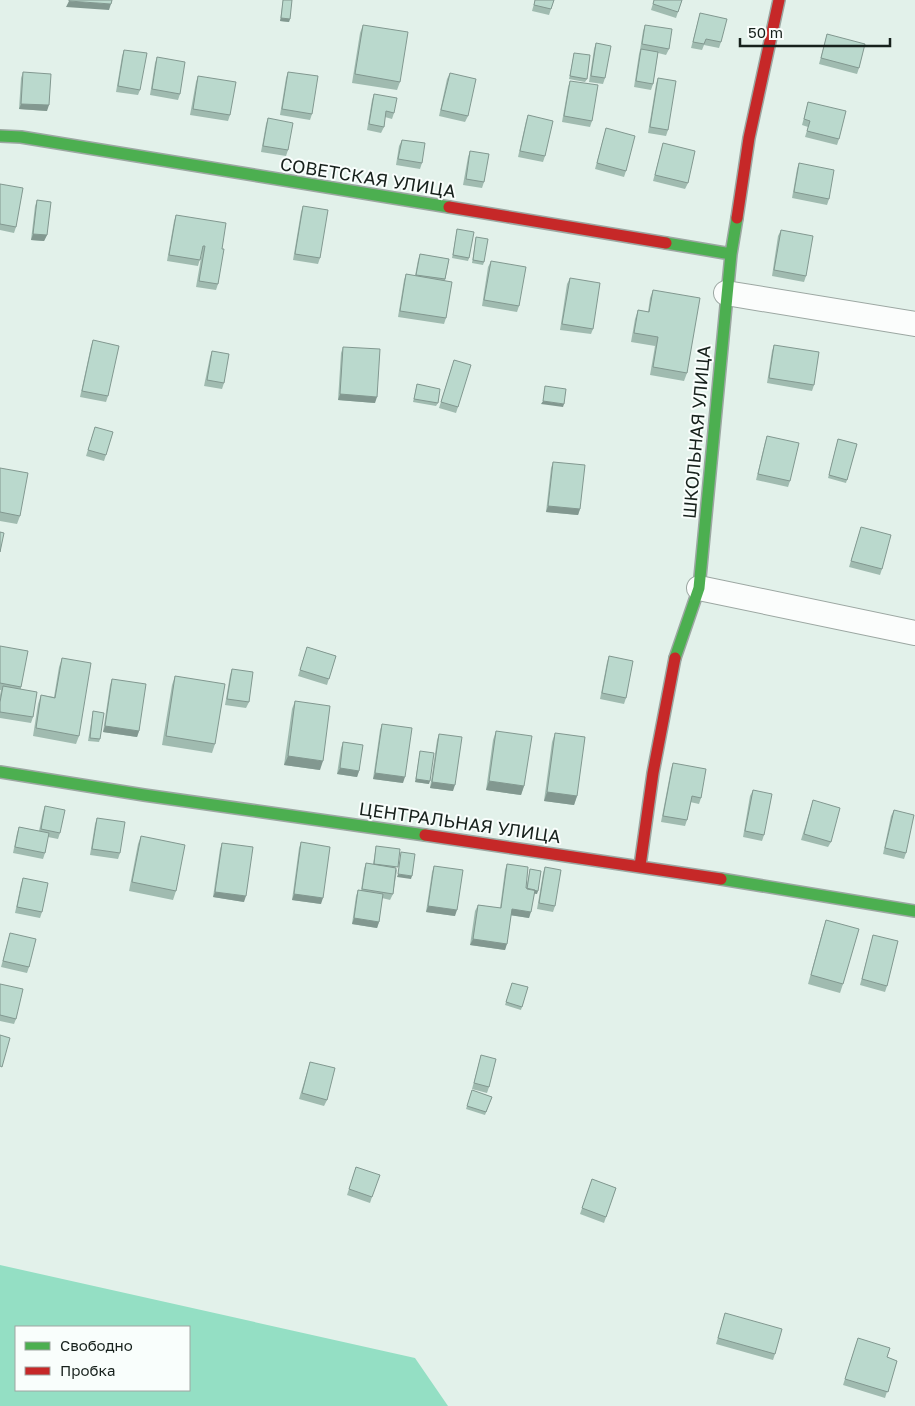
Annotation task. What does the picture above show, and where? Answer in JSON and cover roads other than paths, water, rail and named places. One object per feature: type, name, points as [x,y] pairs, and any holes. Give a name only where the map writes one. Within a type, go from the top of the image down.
[{"type":"street","name":"ШКОЛЬНАЯ УЛИЦА","points":[[640,866],[653,773],[674,660],[699,588],[731,254],[749,138],[779,0]]},
{"type":"street","name":"СОВЕТСКАЯ УЛИЦА","points":[[0,136],[21,137],[731,254]]},
{"type":"street","points":[[726,293],[915,324]]},
{"type":"street","points":[[699,588],[915,633]]},
{"type":"street","name":"ЦЕНТРАЛЬНАЯ УЛИЦА","points":[[0,772],[144,795],[640,866],[915,911]]}]
